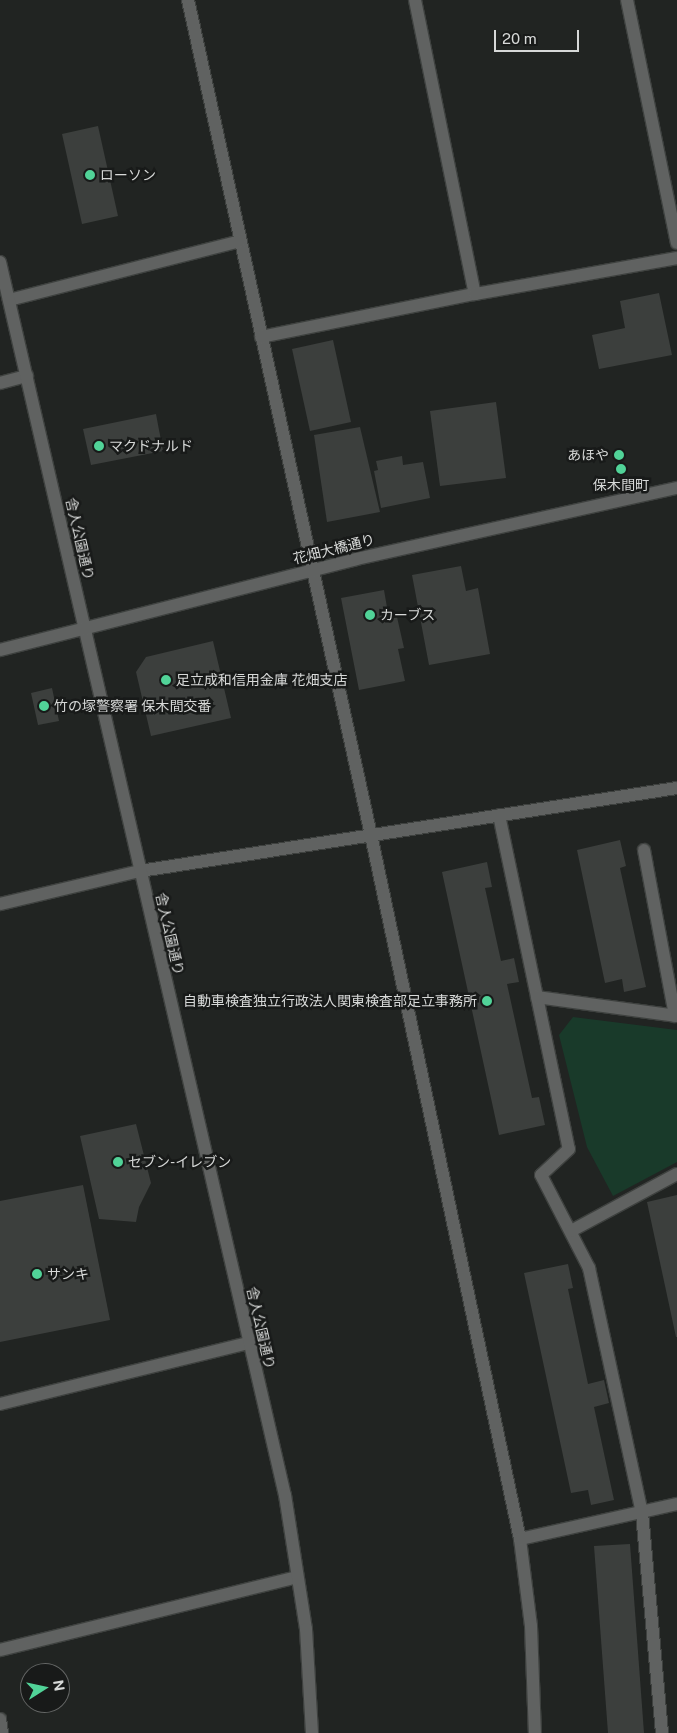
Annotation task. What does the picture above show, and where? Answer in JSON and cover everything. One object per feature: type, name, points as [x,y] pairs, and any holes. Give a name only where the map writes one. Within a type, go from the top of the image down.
[{"type":"street","points":[[188,0],[311,570],[371,835],[520,1539],[531,1626],[535,1733]]},
{"type":"street","points":[[415,0],[475,294]]},
{"type":"street","points":[[627,0],[677,243]]},
{"type":"street","points":[[9,300],[240,241]]},
{"type":"street","points":[[261,337],[475,294],[677,258]]},
{"type":"street","name":"舎人公園通り","points":[[0,262],[285,1495],[306,1629],[312,1733]]},
{"type":"street","points":[[0,383],[27,376]]},
{"type":"street","name":"花畑大橋通り","points":[[0,650],[311,570],[677,488]]},
{"type":"street","points":[[0,904],[140,871],[677,788]]},
{"type":"street","points":[[499,815],[568,1149],[541,1174],[589,1268],[642,1513],[662,1733]]},
{"type":"street","points":[[537,996],[676,1016],[644,850]]},
{"type":"street","points":[[571,1230],[677,1174]]},
{"type":"street","points":[[0,1404],[249,1343]]},
{"type":"street","points":[[520,1539],[677,1504]]},
{"type":"street","points":[[0,1650],[297,1576]]},
{"type":"street","points":[[0,1719],[2,1733]]},
{"type":"green space","points":[[573,1017],[677,1030],[677,1162],[613,1196],[587,1147],[559,1035]]},
{"type":"building","name":"ローソン","points":[[98,126],[118,216],[82,224],[62,134]]},
{"type":"building","points":[[659,293],[672,355],[599,369],[592,335],[625,328],[620,301]]},
{"type":"building","points":[[333,340],[351,422],[310,431],[292,349]]},
{"type":"building","points":[[496,402],[506,478],[440,486],[430,411]]},
{"type":"building","points":[[156,414],[163,451],[91,465],[83,429]]},
{"type":"building","points":[[360,427],[380,512],[327,522],[314,435]]},
{"type":"building","points":[[402,456],[403,465],[423,462],[430,498],[381,508],[374,471],[378,470],[376,461]]},
{"type":"building","points":[[461,566],[466,591],[478,588],[490,654],[429,665],[412,575]]},
{"type":"building","points":[[384,590],[389,619],[397,617],[404,648],[398,649],[405,681],[359,690],[341,598]]},
{"type":"building","points":[[213,641],[231,718],[151,736],[136,672],[146,657]]},
{"type":"building","points":[[52,688],[59,721],[38,725],[31,693]]},
{"type":"building","points":[[620,840],[626,866],[620,868],[646,987],[624,992],[622,979],[605,983],[577,850]]},
{"type":"building","points":[[487,862],[492,887],[485,888],[501,961],[514,958],[519,982],[507,984],[532,1098],[539,1097],[545,1125],[499,1135],[442,872]]},
{"type":"building","points":[[136,1124],[151,1183],[139,1207],[136,1222],[99,1219],[80,1136]]},
{"type":"building","points":[[83,1185],[110,1320],[0,1342],[0,1201]]},
{"type":"building","points":[[677,1195],[677,1337],[676,1337],[647,1202]]},
{"type":"building","points":[[568,1264],[573,1288],[568,1289],[588,1384],[604,1380],[609,1403],[594,1407],[614,1500],[591,1505],[588,1490],[571,1493],[524,1273]]},
{"type":"building","points":[[630,1544],[644,1733],[608,1733],[594,1546]]},
{"type":"place","name":"ローソン","points":[[90,175]]},
{"type":"place","name":"マクドナルド","points":[[99,446]]},
{"type":"place","name":"あほや","points":[[619,455]]},
{"type":"place","name":"保木間町","points":[[621,469]]},
{"type":"place","name":"カーブス","points":[[370,615]]},
{"type":"place","name":"足立成和信用金庫 花畑支店","points":[[166,680]]},
{"type":"place","name":"竹の塚警察署 保木間交番","points":[[44,706]]},
{"type":"place","name":"自動車検査独立行政法人関東検査部足立事務所","points":[[487,1001]]},
{"type":"place","name":"セブン-イレブン","points":[[118,1162]]},
{"type":"place","name":"サンキ","points":[[37,1274]]}]
